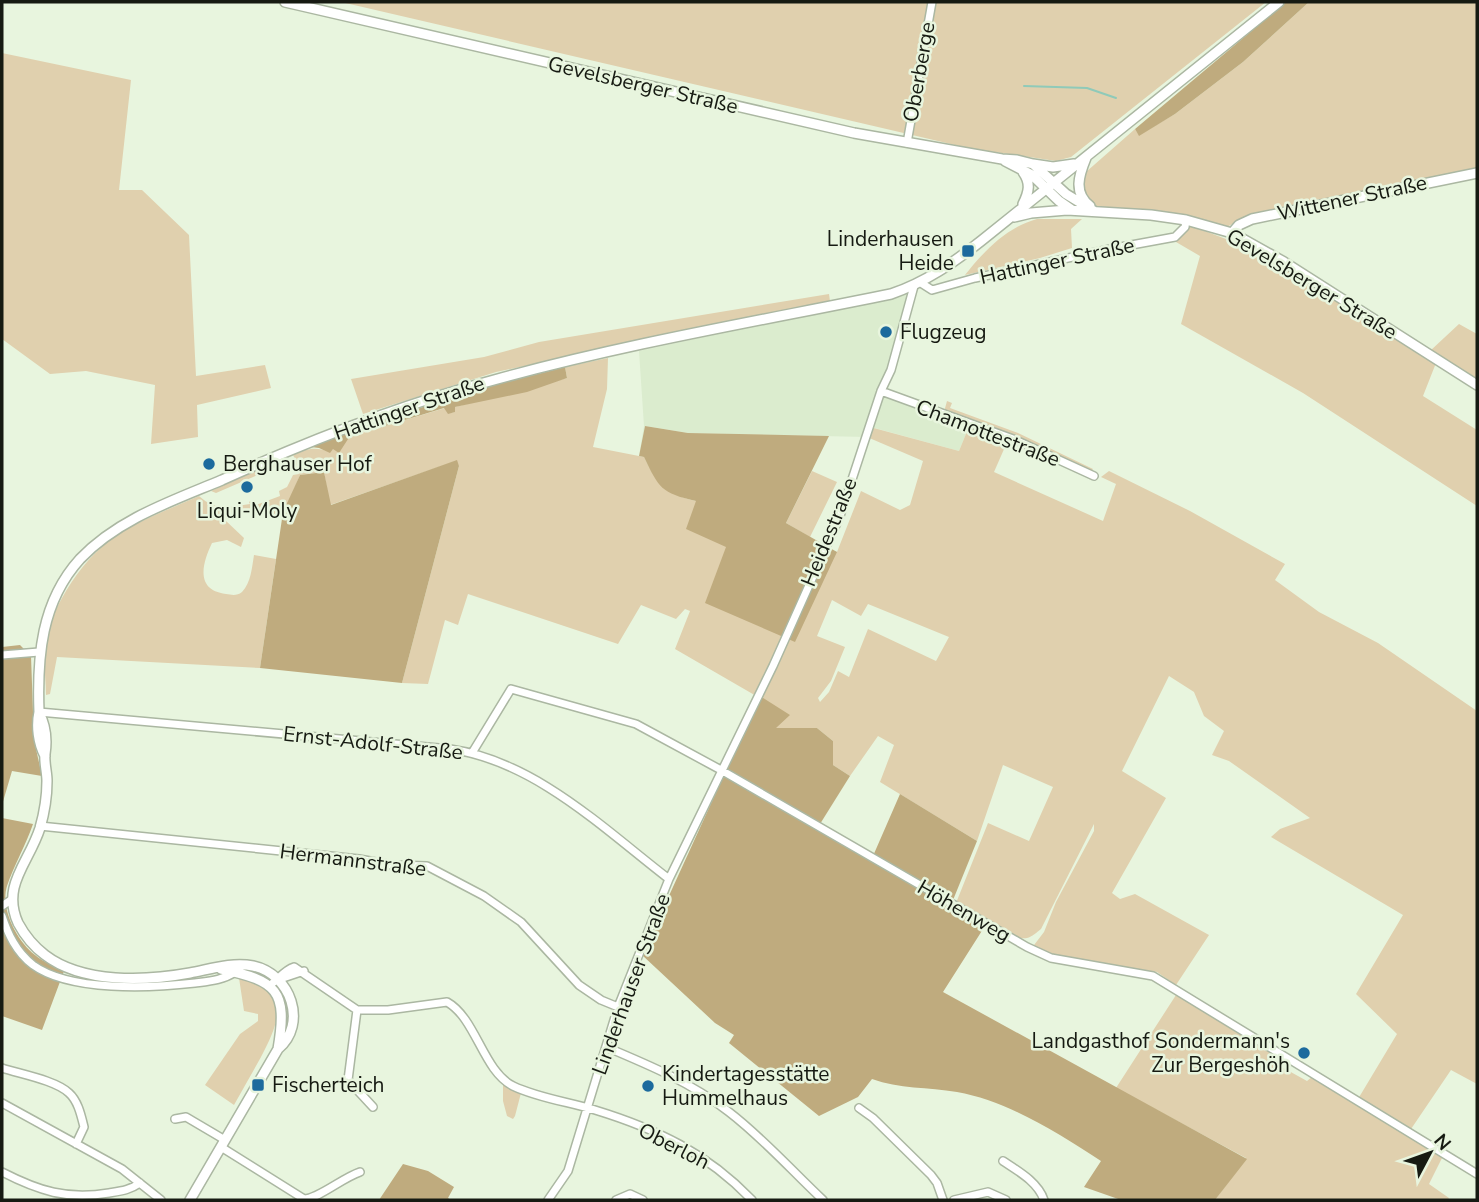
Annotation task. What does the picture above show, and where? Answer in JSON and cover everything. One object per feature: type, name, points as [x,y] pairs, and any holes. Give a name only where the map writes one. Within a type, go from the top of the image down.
[{"type":"main road","name":"Gevelsberger Straße","points":[[285,2],[800,121],[907,143],[1002,159],[1017,159],[1033,164],[1049,186],[1074,211]]},
{"type":"main road","name":"Hattinger Straße","points":[[11,900],[14,882],[40,826],[47,787],[47,748],[39,712],[39,652],[51,605],[62,584],[79,560],[101,539],[129,521],[378,415],[495,379],[891,294],[917,285],[944,269],[1279,2]]},
{"type":"main road","name":"Hattinger Straße","points":[[1087,155],[1080,173],[1078,189],[1085,202],[1099,212]]},
{"type":"main road","name":"Gevelsberger Straße","points":[[1002,159],[1099,212]]},
{"type":"main road","points":[[1033,164],[1064,167],[1079,162]]},
{"type":"main road","points":[[1020,167],[1029,184],[1029,192],[1020,209]]},
{"type":"main road","name":"Wittener Straße","points":[[1232,233],[1239,225],[1252,219],[1477,173]]},
{"type":"main road","name":"Gevelsberger Straße","points":[[1009,218],[1031,213],[1074,211],[1152,215],[1186,220],[1232,233],[1283,262],[1477,385]]},
{"type":"main road","points":[[11,900],[19,925],[30,942],[48,957],[69,968],[108,976],[169,977],[230,964],[256,967],[280,979],[289,995],[292,1013],[289,1034],[190,1200]]},
{"type":"main road","points":[[219,968],[250,976],[269,986],[283,1012],[278,1049]]},
{"type":"street","name":"Oberberge","points":[[907,143],[932,2]]},
{"type":"street","name":"Hattinger Straße","points":[[917,285],[932,290],[964,280],[1175,237],[1185,227],[1186,220]]},
{"type":"street","name":"Heidestraße","points":[[721,770],[773,666],[840,516],[881,391],[891,370],[917,285]]},
{"type":"street","name":"Chamottestraße","points":[[881,391],[1013,439],[1094,476]]},
{"type":"street","points":[[2,655],[39,652]]},
{"type":"street","name":"Höhenweg","points":[[472,753],[511,689],[636,724],[721,770],[1027,947],[1051,958],[1153,976],[1477,1174]]},
{"type":"street","name":"Ernst-Adolf-Straße","points":[[39,712],[472,753],[518,772],[556,793],[669,880]]},
{"type":"street","name":"Linderhauser Straße","points":[[548,1200],[568,1171],[633,965],[669,880],[721,770]]},
{"type":"street","name":"Hermannstraße","points":[[40,826],[359,859],[392,865],[427,866],[484,895],[511,914],[579,985],[601,1000],[618,1007]]},
{"type":"street","points":[[2,906],[11,900]]},
{"type":"street","points":[[2,916],[8,933],[24,957],[46,972],[70,979],[120,988],[168,986],[226,979],[235,972]]},
{"type":"street","points":[[269,986],[280,979],[288,968],[294,967],[304,971],[357,1010],[348,1080],[373,1107]]},
{"type":"street","name":"Oberloh","points":[[357,1010],[388,1010],[447,1002],[463,1018],[500,1075],[513,1086],[586,1108],[685,1146],[715,1165],[752,1200]]},
{"type":"street","points":[[606,1047],[671,1075],[728,1111],[823,1200]]},
{"type":"street","points":[[2,1068],[59,1087],[69,1093],[80,1111],[85,1127],[76,1144]]},
{"type":"street","points":[[2,1103],[122,1169],[161,1200]]},
{"type":"street","points":[[859,1108],[873,1118],[931,1175],[943,1200]]},
{"type":"street","points":[[175,1119],[187,1117],[299,1198],[309,1200],[341,1179],[360,1172]]},
{"type":"street","points":[[1003,1161],[1023,1174],[1038,1189],[1044,1200]]},
{"type":"street","points":[[2,1172],[49,1192],[87,1197],[130,1190],[140,1183]]},
{"type":"street","points":[[954,1200],[988,1192],[1006,1200]]},
{"type":"street","points":[[616,1200],[630,1194],[643,1200]]},
{"type":"shaded area","points":[[341,2],[1266,2],[1071,157],[1056,161],[968,148]]},
{"type":"shaded area","points":[[1286,2],[1309,2],[1243,62],[1175,114],[1139,136],[1135,129]]},
{"type":"shaded area","points":[[1309,2],[1477,2],[1477,170],[1239,220],[1227,227],[1202,219],[1157,211],[1106,209],[1089,201],[1082,179],[1086,172],[1135,129],[1139,135],[1175,114],[1243,62]]},
{"type":"shaded area","points":[[2,53],[131,80],[119,190],[142,190],[189,235],[196,376],[265,365],[271,388],[197,405],[198,437],[151,444],[155,385],[86,371],[50,374],[2,339]]},
{"type":"shaded area","points":[[1037,219],[1082,219],[1071,229],[1072,248],[965,275],[980,257],[1006,234]]},
{"type":"shaded area","points":[[1189,226],[1222,238],[1286,268],[1436,363],[1423,396],[1477,430],[1477,506],[1303,393],[1181,324],[1200,256],[1176,242],[1176,238]]},
{"type":"shaded area","points":[[829,294],[830,301],[496,372],[363,414],[351,379],[484,357],[539,342]]},
{"type":"shaded area","points":[[912,294],[881,391],[970,424],[959,451],[871,427],[867,437],[688,433],[645,426],[639,456],[644,426],[639,351]]},
{"type":"shaded area","points":[[1459,324],[1477,334],[1477,381],[1430,351]]},
{"type":"shaded area","points":[[608,358],[607,389],[593,447],[644,457],[658,481],[677,495],[837,552],[861,491],[900,510],[910,505],[923,461],[867,437],[870,427],[959,451],[970,424],[1008,440],[994,472],[1103,521],[1116,484],[1101,477],[1109,471],[1190,511],[1285,564],[1275,580],[1319,612],[1378,643],[1477,711],[1477,1084],[1451,1070],[1409,1132],[1358,1099],[1397,1034],[1356,994],[1403,915],[1271,837],[1280,829],[1310,818],[1229,761],[1212,755],[1224,731],[1204,716],[1194,692],[1169,676],[1122,771],[1166,798],[1112,893],[1120,899],[1135,894],[1209,935],[1176,985],[1157,972],[1050,955],[1031,949],[1044,932],[1056,902],[1094,831],[1094,824],[1041,929],[1031,937],[1011,935],[956,903],[988,823],[1029,841],[1053,787],[1003,765],[977,841],[880,782],[894,745],[878,736],[850,776],[833,765],[833,741],[817,728],[774,728],[789,715],[675,649],[690,611],[685,609],[676,619],[641,605],[618,644],[468,594],[458,625],[445,620],[428,684],[402,683],[459,466],[456,461],[330,505],[324,472],[300,475],[283,515],[244,511],[230,515],[225,520],[244,538],[241,547],[227,540],[212,543],[204,567],[205,582],[209,587],[216,592],[238,594],[242,592],[251,575],[254,555],[276,559],[260,668],[57,657],[50,694],[46,695],[45,646],[55,611],[80,571],[108,542],[124,531],[199,496],[217,506],[250,504],[252,500],[256,505],[280,496],[279,491],[287,487],[293,475],[299,474],[293,454],[311,449],[330,452],[348,431],[367,425],[369,431],[445,408],[448,413],[455,412],[455,407],[567,378],[565,367]],"holes":[[[832,600],[861,616],[868,604],[949,637],[936,661],[868,629],[849,677],[838,671],[829,692],[820,702],[818,698],[831,681],[845,647],[817,636]]]},
{"type":"shaded area","points":[[565,367],[567,378],[527,392],[455,407],[455,412],[448,414],[444,408],[369,431],[367,425],[482,388]]},
{"type":"shaded area","points":[[947,401],[952,403],[950,408],[1018,433],[1093,469],[1091,472],[944,412]]},
{"type":"shaded area","points":[[645,426],[688,433],[829,436],[786,523],[837,552],[795,642],[705,603],[726,547],[686,529],[696,501],[662,488],[644,457],[639,456]]},
{"type":"shaded area","points":[[348,431],[350,436],[339,453],[333,449],[330,453],[311,447]]},
{"type":"shaded area","points":[[282,459],[283,462],[276,467],[216,493],[211,491]]},
{"type":"shaded area","points":[[457,460],[459,466],[402,683],[260,668],[283,512],[300,475],[324,472],[331,505]]},
{"type":"shaded area","points":[[812,471],[837,482],[810,537],[786,523]]},
{"type":"shaded area","points":[[20,645],[31,656],[34,740],[42,776],[12,771],[2,805],[2,647]]},
{"type":"shaded area","points":[[760,696],[790,715],[776,728],[817,728],[833,741],[833,765],[850,776],[820,824],[873,856],[900,794],[977,841],[951,905],[985,926],[943,992],[1247,1159],[1215,1200],[1121,1200],[1084,1187],[1101,1161],[1014,1110],[976,1096],[872,1079],[858,1097],[819,1116],[729,1043],[734,1035],[715,1023],[642,955]]},
{"type":"shaded area","points":[[2,818],[33,824],[5,895],[12,924],[28,949],[45,962],[64,971],[42,1030],[2,1016]]},
{"type":"shaded area","points":[[239,978],[256,983],[267,990],[274,998],[277,1018],[268,1043],[234,1105],[205,1085],[240,1034],[258,1021],[258,1014],[244,1011]]},
{"type":"shaded area","points":[[1176,995],[1270,1051],[1269,1060],[1307,1081],[1313,1076],[1444,1154],[1429,1184],[1449,1198],[1448,1200],[1215,1200],[1246,1158],[1116,1088]]},
{"type":"shaded area","points":[[503,1083],[521,1093],[513,1119],[507,1116],[503,1101]]},
{"type":"shaded area","points":[[403,1164],[428,1171],[454,1187],[448,1198],[451,1200],[379,1200]]},
{"type":"waterway","points":[[1024,86],[1087,88],[1116,98]]},
{"type":"place","name":"Linderhausen Heide","points":[[968,251]]},
{"type":"place","name":"Flugzeug","points":[[886,332]]},
{"type":"place","name":"Berghauser Hof","points":[[209,464]]},
{"type":"place","name":"Liqui-Moly","points":[[247,487]]},
{"type":"place","name":"Landgasthof Sondermann's Zur Bergeshöh","points":[[1304,1053]]},
{"type":"place","name":"Fischerteich","points":[[258,1085]]},
{"type":"place","name":"Kindertagesstätte Hummelhaus","points":[[648,1086]]}]
